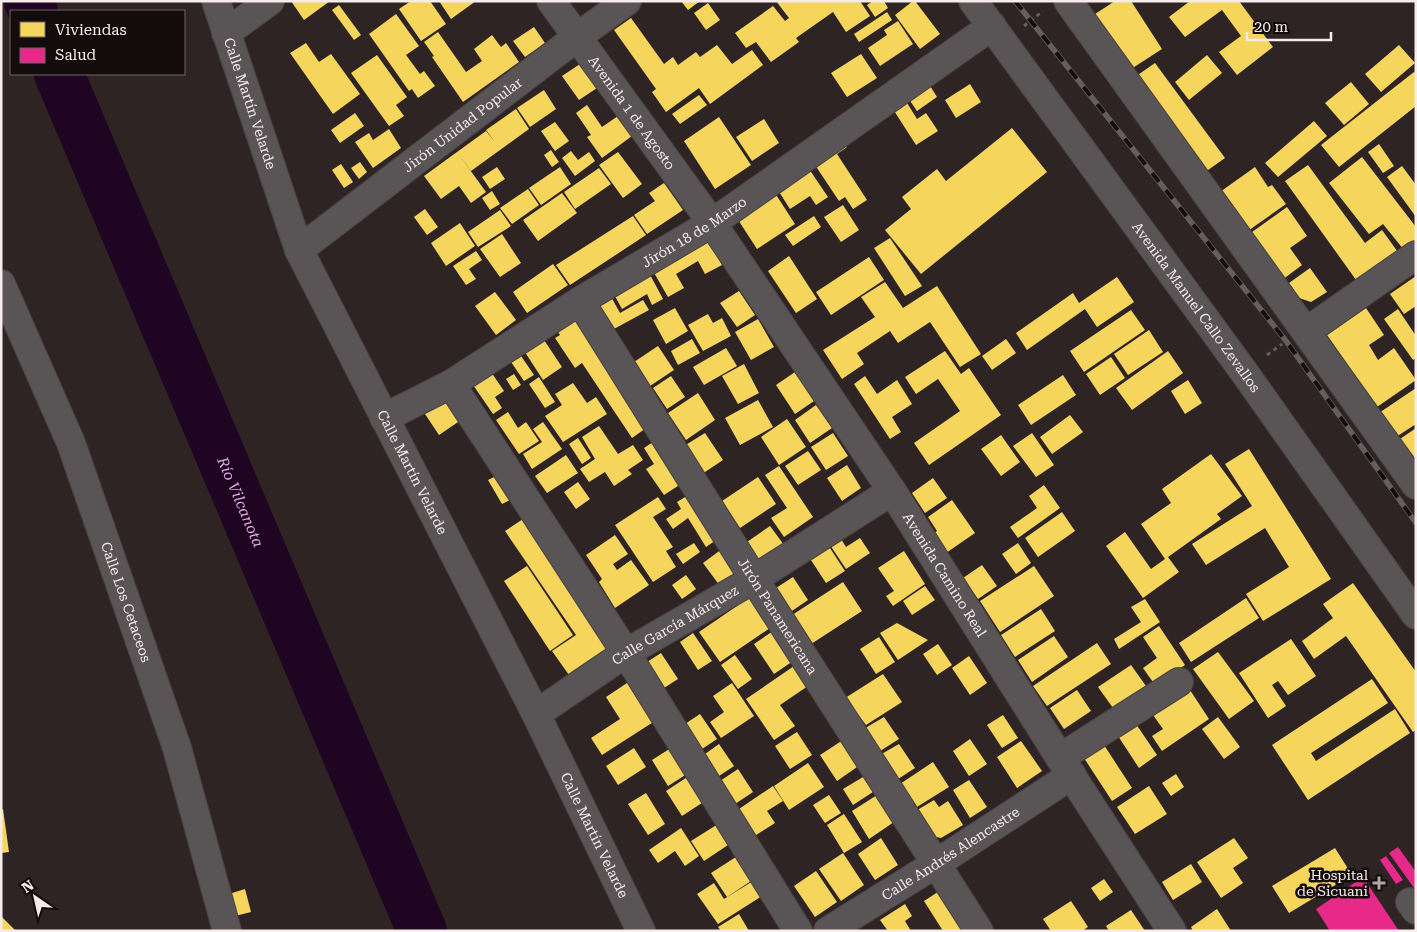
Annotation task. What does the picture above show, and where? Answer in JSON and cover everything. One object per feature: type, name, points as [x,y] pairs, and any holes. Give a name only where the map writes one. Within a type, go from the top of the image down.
[{"type":"street","name":"Calle Martín Velarde","points":[[216,1],[299,250],[536,714],[641,931]]},
{"type":"street","points":[[226,33],[270,1]]},
{"type":"street","name":"Avenida 1 de Agosto","points":[[551,1],[712,223]]},
{"type":"street","name":"Jirón Unidad Popular","points":[[299,250],[577,37],[627,1]]},
{"type":"street","name":"Avenida Manuel Callo Zevallos","points":[[973,1],[1244,372],[1415,611]]},
{"type":"street","points":[[1059,4],[1307,331],[1416,485]]},
{"type":"street","name":"Jirón 18 de Marzo","points":[[384,418],[451,384],[580,301],[712,223],[998,34]]},
{"type":"street","name":"Avenida Camino Real","points":[[712,223],[892,491],[1172,931]]},
{"type":"street","points":[[1307,331],[1416,255]]},
{"type":"street","name":"Calle Los Cetaceos","points":[[1,284],[74,452],[177,748],[227,931]]},
{"type":"street","name":"Jirón Panamericana","points":[[580,301],[754,579],[979,931]]},
{"type":"street","points":[[451,384],[626,653],[798,931]]},
{"type":"street","name":"Calle García Márquez","points":[[536,714],[626,653],[754,579],[892,491]]},
{"type":"street","name":"Calle Andrés Alencastre","points":[[828,931],[937,863],[1179,682]]},
{"type":"path","points":[[998,34],[1059,4]]},
{"type":"path","points":[[1244,372],[1286,341],[1307,331]]},
{"type":"building: Viviendas","points":[[291,1],[330,1],[304,20]]},
{"type":"building: Viviendas","points":[[411,1],[430,1],[446,24],[421,41],[399,9]]},
{"type":"building: Viviendas","points":[[439,1],[476,1],[451,19]]},
{"type":"building: Viviendas","points":[[681,1],[700,1],[688,10]]},
{"type":"building: Viviendas","points":[[776,1],[860,1],[870,16],[846,32],[833,12],[796,38],[799,42],[771,62],[756,42],[746,48],[735,33],[773,6],[785,21],[789,18]]},
{"type":"building: Viviendas","points":[[873,1],[884,1],[888,8],[875,17],[867,5]]},
{"type":"building: Viviendas","points":[[915,1],[940,34],[920,49],[895,15]]},
{"type":"building: Viviendas","points":[[1115,1],[1131,1],[1162,49],[1128,71],[1092,16]]},
{"type":"building: Viviendas","points":[[1190,1],[1239,1],[1273,47],[1237,75],[1219,52],[1241,36],[1222,10],[1185,37],[1169,17]]},
{"type":"building: Viviendas","points":[[708,3],[720,20],[706,30],[694,13]]},
{"type":"building: Viviendas","points":[[339,5],[361,35],[354,40],[332,10]]},
{"type":"building: Viviendas","points":[[887,12],[892,20],[859,42],[854,34]]},
{"type":"building: Viviendas","points":[[396,14],[419,46],[406,55],[420,74],[424,71],[435,86],[418,98],[412,89],[409,91],[369,34]]},
{"type":"building: Viviendas","points":[[631,18],[664,64],[673,57],[678,65],[696,52],[700,57],[717,45],[732,64],[752,50],[763,65],[710,104],[699,88],[666,112],[652,92],[656,89],[614,30]]},
{"type":"building: Viviendas","points":[[898,21],[913,44],[880,66],[868,48],[887,35],[884,30]]},
{"type":"building: Viviendas","points":[[534,27],[545,43],[525,57],[513,41]]},
{"type":"building: Viviendas","points":[[438,32],[466,72],[482,61],[474,49],[492,35],[501,47],[506,43],[519,62],[463,102],[424,42]]},
{"type":"building: Viviendas","points":[[306,43],[319,62],[331,54],[360,94],[333,114],[290,53]]},
{"type":"building: Viviendas","points":[[1399,45],[1415,63],[1381,92],[1365,74]]},
{"type":"building: Viviendas","points":[[861,54],[877,78],[847,97],[831,73]]},
{"type":"building: Viviendas","points":[[377,55],[407,97],[396,105],[404,116],[389,126],[351,73]]},
{"type":"building: Viviendas","points":[[1207,55],[1222,73],[1189,100],[1175,82]]},
{"type":"building: Viviendas","points":[[1155,63],[1225,158],[1201,175],[1132,79]]},
{"type":"building: Viviendas","points":[[580,64],[597,88],[579,100],[562,76]]},
{"type":"building: Viviendas","points":[[1414,72],[1416,74],[1416,106],[1339,167],[1321,145]]},
{"type":"building: Viviendas","points":[[927,81],[937,97],[917,111],[906,95]]},
{"type":"building: Viviendas","points":[[1351,82],[1369,104],[1344,125],[1325,103]]},
{"type":"building: Viviendas","points":[[970,84],[981,102],[956,118],[945,100]]},
{"type":"building: Viviendas","points":[[544,90],[556,109],[530,127],[517,108]]},
{"type":"building: Viviendas","points":[[699,95],[707,105],[680,124],[672,114]]},
{"type":"building: Viviendas","points":[[904,98],[917,119],[926,113],[938,131],[916,145],[891,106]]},
{"type":"building: Viviendas","points":[[587,105],[602,127],[618,116],[632,136],[602,158],[587,137],[591,135],[576,113]]},
{"type":"building: Viviendas","points":[[516,109],[529,129],[471,171],[457,152],[486,131],[495,142],[486,130]]},
{"type":"building: Viviendas","points":[[355,113],[364,126],[340,143],[331,130]]},
{"type":"building: Viviendas","points":[[719,117],[751,165],[715,189],[684,141]]},
{"type":"building: Viviendas","points":[[764,119],[779,143],[752,161],[736,137]]},
{"type":"building: Viviendas","points":[[1314,121],[1327,136],[1278,177],[1265,163]]},
{"type":"building: Viviendas","points":[[555,122],[569,141],[555,151],[541,131]]},
{"type":"building: Viviendas","points":[[1012,128],[1047,172],[921,274],[885,230],[911,209],[902,197],[937,169],[946,181]]},
{"type":"building: Viviendas","points":[[389,129],[401,148],[373,168],[355,142],[369,133],[373,140]]},
{"type":"building: Viviendas","points":[[841,140],[847,147],[837,154],[867,200],[853,209],[845,197],[839,201],[811,159]]},
{"type":"building: Viviendas","points":[[1379,144],[1394,166],[1383,173],[1368,152]]},
{"type":"building: Viviendas","points":[[551,150],[559,162],[552,167],[544,155]]},
{"type":"building: Viviendas","points":[[571,151],[578,160],[589,152],[595,161],[575,176],[562,158]]},
{"type":"building: Viviendas","points":[[457,152],[486,192],[471,203],[459,186],[441,199],[424,176]]},
{"type":"building: Viviendas","points":[[618,152],[642,184],[623,198],[599,165]]},
{"type":"building: Viviendas","points":[[1362,157],[1416,227],[1416,241],[1404,250],[1383,224],[1369,234],[1329,183]]},
{"type":"building: Viviendas","points":[[360,162],[367,172],[359,179],[351,168]]},
{"type":"building: Viviendas","points":[[341,164],[353,182],[344,188],[332,170]]},
{"type":"building: Viviendas","points":[[1308,165],[1365,243],[1382,230],[1400,255],[1359,284],[1285,181]]},
{"type":"building: Viviendas","points":[[807,166],[828,197],[816,205],[810,196],[790,209],[776,187]]},
{"type":"building: Viviendas","points":[[1402,166],[1416,185],[1416,217],[1387,177]]},
{"type":"building: Viviendas","points":[[497,167],[505,179],[490,189],[482,177]]},
{"type":"building: Viviendas","points":[[560,167],[571,184],[541,205],[529,188]]},
{"type":"building: Viviendas","points":[[1255,167],[1268,187],[1272,185],[1286,204],[1245,233],[1220,192]]},
{"type":"building: Viviendas","points":[[599,168],[611,184],[575,209],[564,192]]},
{"type":"building: Viviendas","points":[[664,183],[683,210],[647,234],[634,215],[655,201],[649,193]]},
{"type":"building: Viviendas","points":[[771,187],[795,224],[757,249],[733,212]]},
{"type":"building: Viviendas","points":[[528,189],[539,205],[512,224],[500,208]]},
{"type":"building: Viviendas","points":[[492,191],[500,204],[490,210],[482,198]]},
{"type":"building: Viviendas","points":[[562,193],[577,213],[538,241],[523,220]]},
{"type":"building: Viviendas","points":[[843,205],[859,230],[841,242],[824,217]]},
{"type":"building: Viviendas","points":[[1287,207],[1307,236],[1290,248],[1302,265],[1282,280],[1245,237]]},
{"type":"building: Viviendas","points":[[425,209],[438,227],[427,235],[414,217]]},
{"type":"building: Viviendas","points":[[500,210],[511,226],[478,247],[468,232]]},
{"type":"building: Viviendas","points":[[633,216],[646,235],[570,285],[556,265]]},
{"type":"building: Viviendas","points":[[814,216],[821,227],[793,246],[785,235]]},
{"type":"building: Viviendas","points":[[460,223],[475,246],[446,266],[431,243]]},
{"type":"building: Viviendas","points":[[502,234],[521,263],[500,277],[480,249]]},
{"type":"building: Viviendas","points":[[890,238],[922,286],[905,296],[874,248]]},
{"type":"building: Viviendas","points":[[708,240],[722,265],[705,274],[698,261],[676,274],[684,288],[668,297],[653,271]]},
{"type":"building: Viviendas","points":[[476,251],[482,260],[469,269],[476,279],[466,285],[453,266]]},
{"type":"building: Viviendas","points":[[789,256],[817,299],[796,313],[768,271]]},
{"type":"building: Viviendas","points":[[869,257],[884,280],[831,315],[816,292]]},
{"type":"building: Viviendas","points":[[553,264],[568,285],[527,313],[513,292]]},
{"type":"building: Viviendas","points":[[1310,268],[1327,292],[1311,302],[1299,298],[1289,283]]},
{"type":"building: Viviendas","points":[[647,269],[663,299],[652,305],[647,294],[622,309],[611,289]]},
{"type":"building: Viviendas","points":[[1416,276],[1416,306],[1404,314],[1390,294]]},
{"type":"building: Viviendas","points":[[1117,277],[1134,302],[1097,327],[1085,309],[1027,350],[1016,333],[1073,293],[1079,303]]},
{"type":"building: Viviendas","points":[[885,282],[903,308],[937,286],[981,354],[960,367],[930,322],[898,343],[890,331],[857,353],[864,364],[842,379],[823,350],[875,317],[861,297]]},
{"type":"building: Viviendas","points":[[739,291],[755,315],[737,327],[720,303]]},
{"type":"building: Viviendas","points":[[495,292],[516,320],[496,335],[475,306]]},
{"type":"building: Viviendas","points":[[609,293],[620,313],[643,300],[649,310],[612,330],[595,301]]},
{"type":"building: Viviendas","points":[[675,308],[688,331],[666,344],[653,320]]},
{"type":"building: Viviendas","points":[[1366,308],[1384,335],[1369,345],[1378,360],[1394,348],[1416,380],[1377,407],[1327,335]]},
{"type":"building: Viviendas","points":[[1398,309],[1416,336],[1416,358],[1413,360],[1384,319]]},
{"type":"building: Viviendas","points":[[1131,310],[1145,330],[1084,372],[1070,351]]},
{"type":"building: Viviendas","points":[[576,312],[649,426],[632,438],[582,363],[575,368],[555,338],[560,335],[554,326]]},
{"type":"building: Viviendas","points":[[708,314],[713,323],[722,318],[731,336],[703,351],[688,325]]},
{"type":"building: Viviendas","points":[[758,319],[774,347],[751,360],[735,332]]},
{"type":"building: Viviendas","points":[[1149,330],[1163,352],[1128,375],[1114,354]]},
{"type":"building: Viviendas","points":[[540,334],[562,367],[543,380],[521,346]]},
{"type":"building: Viviendas","points":[[692,339],[700,353],[678,365],[671,351]]},
{"type":"building: Viviendas","points":[[1006,339],[1016,353],[992,370],[982,356]]},
{"type":"building: Viviendas","points":[[658,346],[674,370],[650,386],[634,362]]},
{"type":"building: Viviendas","points":[[726,348],[737,366],[704,385],[693,367]]},
{"type":"building: Viviendas","points":[[945,351],[961,374],[969,368],[1001,415],[929,465],[914,443],[960,411],[938,379],[916,394],[905,377]]},
{"type":"building: Viviendas","points":[[1168,351],[1183,373],[1132,410],[1116,388]]},
{"type":"building: Viviendas","points":[[519,353],[534,375],[524,381],[509,359]]},
{"type":"building: Viviendas","points":[[1111,357],[1125,378],[1100,395],[1086,374]]},
{"type":"building: Viviendas","points":[[744,364],[759,393],[738,404],[722,376]]},
{"type":"building: Viviendas","points":[[489,369],[504,391],[495,397],[502,408],[493,414],[471,382]]},
{"type":"building: Viviendas","points":[[795,372],[814,401],[795,414],[776,385]]},
{"type":"building: Viviendas","points":[[514,374],[521,385],[513,390],[506,379]]},
{"type":"building: Viviendas","points":[[1063,375],[1076,395],[1031,425],[1018,405]]},
{"type":"building: Viviendas","points":[[671,376],[685,397],[667,409],[653,388]]},
{"type":"building: Viviendas","points":[[865,376],[877,394],[897,380],[912,404],[892,417],[901,432],[890,439],[854,384]]},
{"type":"building: Viviendas","points":[[539,377],[555,402],[545,408],[529,384]]},
{"type":"building: Viviendas","points":[[1188,380],[1202,403],[1185,414],[1171,391]]},
{"type":"building: Viviendas","points":[[573,383],[587,403],[596,397],[607,414],[563,442],[545,416],[562,405],[555,394]]},
{"type":"building: Viviendas","points":[[1416,388],[1416,424],[1396,437],[1379,413]]},
{"type":"building: Viviendas","points":[[698,393],[715,420],[686,440],[668,413]]},
{"type":"building: Viviendas","points":[[448,394],[464,418],[439,435],[423,411]]},
{"type":"building: Viviendas","points":[[758,400],[773,427],[740,445],[725,418]]},
{"type":"building: Viviendas","points":[[816,405],[832,428],[810,443],[795,420]]},
{"type":"building: Viviendas","points":[[508,412],[518,428],[526,422],[539,441],[519,454],[496,420]]},
{"type":"building: Viviendas","points":[[1070,415],[1083,432],[1052,454],[1040,437]]},
{"type":"building: Viviendas","points":[[787,419],[806,447],[779,465],[761,437]]},
{"type":"building: Viviendas","points":[[543,422],[562,449],[532,469],[523,454],[542,442],[533,429]]},
{"type":"building: Viviendas","points":[[599,426],[618,454],[633,445],[643,460],[628,470],[632,474],[614,486],[605,472],[589,482],[580,469],[595,459],[582,437]]},
{"type":"building: Viviendas","points":[[1416,428],[1416,461],[1400,439]]},
{"type":"building: Viviendas","points":[[705,433],[723,460],[702,474],[684,446]]},
{"type":"building: Viviendas","points":[[833,433],[848,456],[826,470],[811,447]]},
{"type":"building: Viviendas","points":[[1032,433],[1054,465],[1036,477],[1013,446]]},
{"type":"building: Viviendas","points":[[1001,435],[1020,462],[1001,476],[981,449]]},
{"type":"building: Viviendas","points":[[578,438],[591,458],[582,464],[569,444]]},
{"type":"building: Viviendas","points":[[659,438],[687,480],[664,495],[646,469],[654,464],[644,448]]},
{"type":"building: Viviendas","points":[[1249,449],[1331,579],[1263,621],[1246,594],[1289,567],[1265,528],[1206,565],[1192,544],[1252,506],[1225,464]]},
{"type":"building: Viviendas","points":[[808,451],[821,470],[798,485],[785,466]]},
{"type":"building: Viviendas","points":[[1211,454],[1242,496],[1217,514],[1221,519],[1168,557],[1179,572],[1143,598],[1106,546],[1125,532],[1151,569],[1165,559],[1141,524],[1171,503],[1162,489]]},
{"type":"building: Viviendas","points":[[566,455],[578,473],[547,493],[535,476]]},
{"type":"building: Viviendas","points":[[847,465],[861,488],[842,501],[827,478]]},
{"type":"building: Viviendas","points":[[779,466],[813,517],[784,537],[771,518],[787,508],[765,475]]},
{"type":"building: Viviendas","points":[[500,474],[514,498],[502,504],[488,480]]},
{"type":"building: Viviendas","points":[[758,477],[776,504],[740,528],[722,501]]},
{"type":"building: Viviendas","points":[[933,478],[947,498],[925,513],[912,493]]},
{"type":"building: Viviendas","points":[[578,482],[590,499],[576,509],[564,492]]},
{"type":"building: Viviendas","points":[[1044,485],[1060,508],[1018,538],[1010,527],[1037,508],[1029,496]]},
{"type":"building: Viviendas","points":[[690,494],[719,538],[706,547],[688,518],[673,529],[666,519],[681,509],[677,502]]},
{"type":"building: Viviendas","points":[[658,497],[666,509],[653,517],[673,547],[666,551],[676,567],[653,582],[615,525]]},
{"type":"building: Viviendas","points":[[952,500],[975,533],[946,553],[933,534],[937,531],[928,517]]},
{"type":"building: Viviendas","points":[[1062,512],[1075,531],[1038,557],[1025,538]]},
{"type":"building: Viviendas","points":[[529,515],[615,643],[569,675],[552,651],[576,635],[505,531]]},
{"type":"building: Viviendas","points":[[770,526],[784,545],[761,569],[744,544]]},
{"type":"building: Viviendas","points":[[615,535],[628,554],[613,564],[617,570],[631,560],[649,585],[615,608],[599,582],[602,579],[586,555]]},
{"type":"building: Viviendas","points":[[860,538],[870,553],[846,569],[830,545],[841,539],[846,547]]},
{"type":"building: Viviendas","points":[[694,543],[700,552],[683,564],[676,554]]},
{"type":"building: Viviendas","points":[[1018,543],[1031,563],[1016,574],[1002,554]]},
{"type":"building: Viviendas","points":[[828,545],[845,571],[826,583],[809,557]]},
{"type":"building: Viviendas","points":[[722,549],[738,573],[720,586],[703,563]]},
{"type":"building: Viviendas","points":[[904,551],[925,584],[893,606],[886,596],[894,591],[878,568]]},
{"type":"building: Viviendas","points":[[982,565],[997,586],[978,599],[963,578]]},
{"type":"building: Viviendas","points":[[527,566],[573,635],[550,651],[504,581]]},
{"type":"building: Viviendas","points":[[1034,566],[1054,596],[1000,632],[980,601]]},
{"type":"building: Viviendas","points":[[686,575],[696,589],[682,599],[672,585]]},
{"type":"building: Viviendas","points":[[793,577],[808,600],[789,613],[773,590]]},
{"type":"building: Viviendas","points":[[843,582],[862,611],[808,646],[789,617]]},
{"type":"building: Viviendas","points":[[1353,583],[1416,672],[1416,730],[1413,732],[1346,636],[1314,659],[1302,641],[1333,618],[1323,604]]},
{"type":"building: Viviendas","points":[[925,586],[935,600],[912,615],[903,601]]},
{"type":"building: Viviendas","points":[[753,595],[773,626],[720,662],[699,632]]},
{"type":"building: Viviendas","points":[[1246,598],[1259,618],[1191,662],[1179,643]]},
{"type":"building: Viviendas","points":[[1145,599],[1160,622],[1119,649],[1114,639],[1141,622],[1131,607]]},
{"type":"building: Viviendas","points":[[1041,609],[1055,631],[1015,657],[1001,635]]},
{"type":"building: Viviendas","points":[[897,623],[928,640],[898,660],[880,633]]},
{"type":"building: Viviendas","points":[[1159,626],[1185,665],[1155,685],[1143,668],[1157,658],[1143,637]]},
{"type":"building: Viviendas","points":[[776,629],[796,659],[774,674],[754,644]]},
{"type":"building: Viviendas","points":[[693,633],[712,661],[698,670],[680,642]]},
{"type":"building: Viviendas","points":[[1054,636],[1068,657],[1032,682],[1018,660]]},
{"type":"building: Viviendas","points":[[879,637],[895,662],[876,674],[860,649]]},
{"type":"building: Viviendas","points":[[1291,639],[1316,676],[1288,695],[1278,681],[1272,685],[1286,706],[1268,718],[1239,673]]},
{"type":"building: Viviendas","points":[[1097,643],[1111,664],[1047,706],[1033,686]]},
{"type":"building: Viviendas","points":[[938,644],[952,665],[937,675],[923,654]]},
{"type":"building: Viviendas","points":[[1218,652],[1254,701],[1229,719],[1193,669]]},
{"type":"building: Viviendas","points":[[661,653],[678,679],[664,688],[647,662]]},
{"type":"building: Viviendas","points":[[735,655],[752,679],[738,689],[721,665]]},
{"type":"building: Viviendas","points":[[969,656],[987,683],[970,695],[952,668]]},
{"type":"building: Viviendas","points":[[1131,665],[1146,686],[1113,708],[1098,687]]},
{"type":"building: Viviendas","points":[[794,666],[808,686],[780,705],[795,726],[774,740],[746,699]]},
{"type":"building: Viviendas","points":[[883,674],[902,702],[866,725],[857,713],[852,716],[842,700]]},
{"type":"building: Viviendas","points":[[633,679],[658,719],[602,755],[591,738],[620,719],[606,697]]},
{"type":"building: Viviendas","points":[[1372,679],[1388,703],[1311,753],[1316,761],[1395,709],[1410,733],[1308,800],[1272,745]]},
{"type":"building: Viviendas","points":[[732,683],[754,716],[721,738],[710,722],[724,712],[713,696]]},
{"type":"building: Viviendas","points":[[1077,690],[1091,711],[1064,729],[1050,708]]},
{"type":"building: Viviendas","points":[[1190,690],[1209,719],[1162,751],[1152,736],[1163,729],[1153,715]]},
{"type":"building: Viviendas","points":[[700,714],[717,739],[702,749],[685,724]]},
{"type":"building: Viviendas","points":[[1003,715],[1018,738],[1002,748],[987,725]]},
{"type":"building: Viviendas","points":[[884,717],[899,739],[877,753],[862,730]]},
{"type":"building: Viviendas","points":[[1218,717],[1240,747],[1224,759],[1202,729]]},
{"type":"building: Viviendas","points":[[1136,724],[1157,755],[1139,768],[1118,736]]},
{"type":"building: Viviendas","points":[[797,732],[812,755],[790,769],[775,746]]},
{"type":"building: Viviendas","points":[[970,739],[987,764],[969,776],[953,751]]},
{"type":"building: Viviendas","points":[[843,740],[860,765],[837,781],[820,755]]},
{"type":"building: Viviendas","points":[[1021,741],[1042,771],[1017,788],[997,757]]},
{"type":"building: Viviendas","points":[[719,744],[734,766],[719,776],[705,754]]},
{"type":"building: Viviendas","points":[[899,744],[915,768],[895,781],[878,756]]},
{"type":"building: Viviendas","points":[[1104,745],[1132,788],[1112,801],[1084,758]]},
{"type":"building: Viviendas","points":[[674,746],[690,772],[668,786],[652,760]]},
{"type":"building: Viviendas","points":[[634,748],[646,767],[618,785],[606,766]]},
{"type":"building: Viviendas","points":[[933,762],[949,787],[912,810],[897,786]]},
{"type":"building: Viviendas","points":[[808,763],[824,787],[789,810],[774,786]]},
{"type":"building: Viviendas","points":[[738,769],[753,792],[735,804],[720,781]]},
{"type":"building: Viviendas","points":[[1176,774],[1184,787],[1171,796],[1162,783]]},
{"type":"building: Viviendas","points":[[689,776],[705,801],[682,816],[666,791]]},
{"type":"building: Viviendas","points":[[863,777],[873,792],[853,805],[843,789]]},
{"type":"building: Viviendas","points":[[969,780],[987,807],[970,818],[953,790]]},
{"type":"building: Viviendas","points":[[773,786],[783,801],[767,811],[775,823],[753,837],[736,811]]},
{"type":"building: Viviendas","points":[[1149,786],[1167,814],[1135,834],[1117,807]]},
{"type":"building: Viviendas","points":[[646,793],[665,824],[648,835],[628,804]]},
{"type":"building: Viviendas","points":[[829,795],[841,813],[825,823],[813,805]]},
{"type":"building: Viviendas","points":[[877,795],[894,822],[869,839],[852,811]]},
{"type":"building: Viviendas","points":[[934,800],[939,807],[948,801],[963,825],[941,838],[928,835],[914,812]]},
{"type":"building: Viviendas","points":[[1,809],[3,809],[9,852],[1,853]]},
{"type":"building: Viviendas","points":[[844,814],[862,842],[844,853],[827,825]]},
{"type":"building: Viviendas","points":[[718,824],[731,843],[704,861],[691,841]]},
{"type":"building: Viviendas","points":[[681,828],[699,856],[685,866],[675,851],[658,863],[649,850]]},
{"type":"building: Viviendas","points":[[881,838],[898,865],[875,880],[858,854]]},
{"type":"building: Viviendas","points":[[1234,838],[1248,858],[1233,868],[1243,883],[1221,898],[1197,862]]},
{"type":"building: Viviendas","points":[[1335,848],[1352,875],[1289,913],[1272,886]]},
{"type":"building: Viviendas","points":[[843,853],[864,885],[841,901],[819,869]]},
{"type":"building: Viviendas","points":[[739,855],[754,879],[727,897],[711,873]]},
{"type":"building: Viviendas","points":[[1191,864],[1202,882],[1173,900],[1162,882]]},
{"type":"building: Viviendas","points":[[816,871],[837,902],[815,917],[794,886]]},
{"type":"building: Viviendas","points":[[1104,879],[1113,892],[1100,901],[1091,888]]},
{"type":"building: Viviendas","points":[[753,881],[762,896],[718,924],[697,894],[714,883],[724,899]]},
{"type":"building: Viviendas","points":[[245,889],[251,912],[235,916],[229,894]]},
{"type":"building: Viviendas","points":[[941,890],[964,927],[958,931],[943,931],[924,901]]},
{"type":"building: Viviendas","points":[[1071,901],[1088,927],[1082,931],[1051,931],[1043,919]]},
{"type":"building: Viviendas","points":[[905,904],[912,916],[905,921],[911,931],[888,931],[880,920]]},
{"type":"building: Viviendas","points":[[1217,909],[1231,931],[1193,931],[1191,927]]},
{"type":"building: Viviendas","points":[[1131,910],[1145,931],[1109,931],[1106,926]]},
{"type":"building: Viviendas","points":[[739,914],[749,931],[721,931],[718,927]]},
{"type":"building: Viviendas","points":[[1,916],[16,931],[1,931]]},
{"type":"building: Salud","points":[[1398,847],[1416,872],[1416,887],[1414,888],[1389,853]]},
{"type":"building: Salud","points":[[1386,856],[1403,880],[1396,884],[1380,860]]},
{"type":"building: Salud","points":[[1363,877],[1399,931],[1330,931],[1316,909]]},
{"type":"waterway","name":"Río Vilcanota","points":[[29,1],[33,10]]},
{"type":"waterway","name":"Río Vilcanota","points":[[59,75],[422,931]]},
{"type":"railway","points":[[1015,1],[1286,341],[1416,523]]},
{"type":"place","name":"Hospital de Sicuani","points":[[1379,883]]}]
